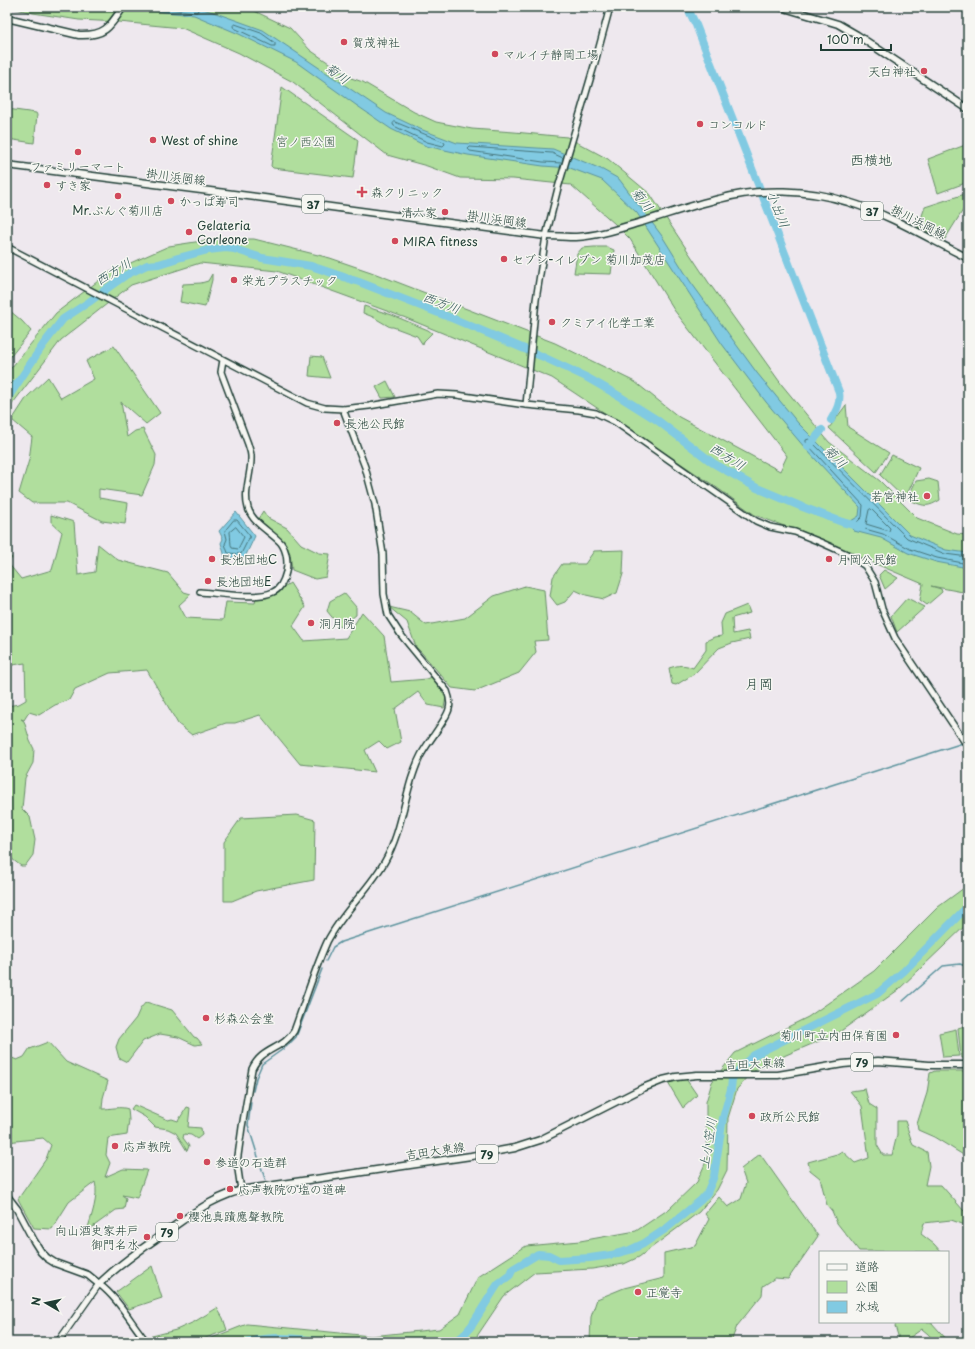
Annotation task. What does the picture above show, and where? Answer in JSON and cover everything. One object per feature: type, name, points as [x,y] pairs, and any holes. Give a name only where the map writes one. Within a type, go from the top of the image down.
[{"type":"main road","points":[[7,18],[79,35],[88,35],[107,28],[123,7]]},
{"type":"main road","points":[[780,7],[838,24],[968,108]]},
{"type":"main road","name":"掛川浜岡線","points":[[7,165],[546,236],[576,237],[595,234],[618,229],[720,198],[756,192],[807,193],[848,202],[885,216],[968,258]]},
{"type":"main road","name":"吉田大東線","points":[[99,1284],[120,1265],[203,1207],[217,1199],[241,1190],[479,1155],[515,1148],[540,1140],[643,1088],[663,1080],[685,1076],[783,1075],[843,1064],[872,1061],[891,1061],[929,1065],[968,1065]]},
{"type":"main road","points":[[7,1196],[17,1209],[41,1252],[47,1258],[55,1263],[88,1275],[99,1284],[58,1342]]},
{"type":"street","points":[[526,405],[536,300],[546,236],[610,7]]},
{"type":"street","points":[[7,247],[307,404],[325,408],[343,409],[438,394],[579,410],[606,416],[756,521],[770,527],[795,532],[856,558],[865,566],[875,582],[882,610],[895,638],[967,746]]},
{"type":"street","points":[[200,592],[256,596],[266,595],[277,590],[282,584],[285,579],[287,567],[285,552],[281,544],[252,518],[248,508],[246,496],[251,456],[248,444],[221,372],[223,360]]},
{"type":"street","points":[[241,1190],[237,1163],[242,1122],[252,1069],[256,1061],[262,1055],[291,1036],[328,942],[343,918],[381,869],[390,854],[412,778],[420,756],[449,709],[449,696],[447,691],[401,635],[388,615],[384,594],[383,554],[375,504],[365,467],[343,409]]},
{"type":"street","points":[[99,1284],[106,1289],[147,1342]]},
{"type":"green space","points":[[8,7],[246,7],[290,28],[310,50],[351,78],[363,82],[414,112],[436,122],[472,129],[567,137],[608,159],[650,194],[709,283],[782,385],[829,442],[880,481],[917,518],[957,534],[968,535],[968,593],[931,586],[941,589],[942,592],[927,605],[920,600],[923,584],[808,535],[755,515],[713,485],[552,378],[406,318],[277,271],[200,263],[131,285],[61,340],[7,411],[7,373],[56,313],[110,272],[169,246],[215,239],[254,239],[330,258],[371,272],[555,343],[635,382],[679,417],[780,471],[787,456],[674,310],[630,239],[571,185],[513,179],[460,178],[427,166],[387,155],[293,82],[239,53],[182,28],[79,20],[33,13]]},
{"type":"green space","name":"宮ノ西公園","points":[[282,87],[358,140],[353,178],[273,168],[271,166]]},
{"type":"green space","points":[[7,109],[36,113],[34,143],[7,139]]},
{"type":"green space","points":[[968,144],[968,182],[938,193],[928,159]]},
{"type":"green space","points":[[968,193],[968,202],[945,239],[918,227],[925,207]]},
{"type":"green space","points":[[607,247],[614,250],[611,274],[574,273],[577,254],[582,248]]},
{"type":"green space","points":[[212,274],[212,280],[205,307],[180,302],[183,284],[208,281]]},
{"type":"green space","points":[[364,306],[392,315],[432,333],[424,341],[423,345],[417,336],[390,327],[363,313]]},
{"type":"green space","points":[[9,310],[31,331],[7,361],[7,311]]},
{"type":"green space","points":[[114,346],[160,413],[146,424],[121,402],[127,437],[135,431],[143,429],[156,455],[155,465],[142,495],[99,489],[99,498],[128,503],[125,524],[102,521],[67,503],[32,503],[19,493],[29,460],[32,437],[12,420],[27,397],[48,377],[61,398],[94,379],[86,361]]},
{"type":"green space","points":[[311,356],[322,357],[330,378],[309,376]]},
{"type":"green space","points":[[387,381],[395,397],[382,398],[376,387]]},
{"type":"green space","points":[[846,405],[848,427],[889,453],[876,472],[829,428]]},
{"type":"green space","points":[[892,455],[919,468],[905,499],[880,475]]},
{"type":"green space","points":[[929,479],[938,482],[940,500],[926,505],[912,501],[911,491],[916,481]]},
{"type":"green space","points":[[263,511],[268,518],[287,528],[301,544],[319,553],[330,554],[326,577],[315,579],[292,570],[290,553],[277,535],[258,519]]},
{"type":"green space","points":[[51,515],[74,522],[78,575],[95,572],[98,544],[118,560],[168,573],[184,592],[191,594],[179,605],[186,618],[223,620],[226,602],[255,603],[256,597],[267,598],[290,583],[305,607],[293,626],[304,641],[346,638],[362,612],[384,636],[391,682],[427,679],[432,677],[446,697],[444,708],[428,705],[418,692],[395,709],[401,742],[387,749],[379,741],[365,750],[375,772],[300,764],[260,715],[235,723],[226,723],[192,735],[178,724],[147,670],[110,673],[75,689],[69,700],[55,705],[39,715],[29,712],[24,720],[21,719],[24,721],[34,749],[33,763],[25,778],[22,809],[30,817],[35,840],[33,855],[25,866],[21,866],[7,855],[7,706],[19,704],[26,700],[25,663],[7,666],[7,553],[12,558],[8,563],[21,579],[52,570],[62,532],[51,522]]},
{"type":"green space","points":[[624,550],[623,574],[617,593],[604,599],[586,595],[575,590],[565,602],[557,605],[550,596],[553,577],[562,564],[585,564],[594,551]]},
{"type":"green space","points":[[884,570],[898,578],[885,589],[879,575]]},
{"type":"green space","points":[[525,586],[544,590],[548,640],[534,641],[536,652],[519,673],[475,691],[452,688],[416,647],[407,622],[389,607],[410,612],[426,625],[465,618],[494,596]]},
{"type":"green space","points":[[344,593],[356,607],[356,615],[340,627],[327,611],[330,601]]},
{"type":"green space","points":[[907,598],[925,607],[897,632],[891,616]]},
{"type":"green space","points":[[747,605],[750,613],[732,618],[733,634],[748,631],[750,639],[719,648],[694,674],[676,685],[672,684],[669,668],[681,665],[693,668],[706,650],[706,641],[714,637],[722,636],[721,623],[725,614]]},
{"type":"green space","points":[[297,815],[315,820],[314,880],[256,891],[232,901],[224,901],[224,842],[241,818]]},
{"type":"green space","points":[[968,885],[968,923],[898,990],[838,1033],[786,1055],[754,1071],[737,1089],[728,1118],[727,1170],[717,1190],[699,1212],[639,1257],[624,1264],[592,1269],[535,1272],[504,1296],[473,1342],[202,1342],[247,1324],[371,1336],[439,1329],[460,1314],[478,1277],[526,1246],[580,1241],[636,1231],[669,1209],[697,1182],[708,1157],[706,1102],[712,1082],[735,1053],[808,1017],[874,971],[938,907]]},
{"type":"green space","points":[[146,1002],[172,1010],[194,1037],[197,1038],[202,1044],[195,1045],[178,1037],[160,1034],[143,1041],[127,1062],[119,1058],[116,1047],[119,1039],[136,1018],[140,1009]]},
{"type":"green space","points":[[968,1025],[968,1058],[961,1058],[958,1028]]},
{"type":"green space","points":[[956,1029],[959,1056],[943,1057],[939,1033]]},
{"type":"green space","points":[[48,1042],[66,1062],[108,1081],[103,1098],[102,1109],[128,1109],[129,1120],[127,1135],[108,1138],[106,1155],[110,1163],[105,1177],[123,1169],[147,1170],[137,1198],[122,1195],[126,1198],[124,1209],[116,1210],[87,1231],[96,1194],[95,1182],[69,1202],[52,1229],[34,1228],[18,1199],[46,1159],[51,1145],[43,1138],[7,1142],[7,1056],[17,1060],[24,1057],[30,1048]]},
{"type":"green space","points":[[935,1071],[968,1071],[968,1157],[965,1158],[965,1156],[934,1137],[918,1130],[917,1124],[927,1093],[930,1073]]},
{"type":"green space","points":[[686,1079],[697,1095],[683,1108],[668,1083]]},
{"type":"green space","points":[[865,1089],[869,1104],[877,1109],[877,1145],[883,1155],[892,1155],[897,1135],[897,1121],[905,1121],[913,1145],[927,1152],[929,1166],[925,1185],[941,1185],[964,1211],[968,1209],[968,1226],[951,1220],[924,1223],[921,1234],[940,1251],[859,1251],[837,1223],[832,1211],[827,1205],[820,1178],[810,1170],[808,1162],[837,1154],[842,1151],[855,1163],[869,1158],[862,1106],[850,1091]]},
{"type":"green space","points":[[134,1105],[168,1120],[172,1119],[178,1121],[187,1107],[190,1108],[188,1127],[201,1128],[202,1135],[197,1139],[191,1135],[184,1134],[183,1138],[189,1146],[187,1151],[176,1133],[168,1129],[155,1127],[145,1117],[131,1109]]},
{"type":"green space","points":[[760,1154],[818,1236],[788,1279],[775,1278],[763,1286],[762,1295],[737,1326],[732,1339],[736,1342],[590,1342],[591,1317],[597,1299],[624,1288],[664,1278],[664,1253],[695,1246],[709,1219],[705,1214],[719,1197],[728,1207],[741,1199],[746,1183],[741,1169]]},
{"type":"green space","points":[[152,1266],[162,1298],[129,1309],[116,1292]]},
{"type":"green space","points":[[217,1308],[223,1318],[227,1330],[195,1342],[154,1342],[148,1337],[176,1330],[194,1322]]},
{"type":"green space","points":[[896,1323],[932,1323],[949,1342],[935,1342],[922,1329],[909,1338],[909,1342],[900,1342],[895,1326]]},
{"type":"water","points":[[115,7],[196,7],[213,12],[263,30],[386,113],[420,129],[457,143],[553,149],[601,169],[619,179],[662,236],[690,281],[757,373],[798,423],[910,535],[946,550],[968,553],[968,568],[936,562],[908,553],[881,538],[854,531],[851,521],[859,516],[860,507],[805,448],[766,402],[722,344],[637,213],[602,180],[570,168],[543,166],[468,155],[426,146],[391,129],[296,62],[239,34],[194,15]]},
{"type":"water","points":[[236,512],[255,536],[245,557],[242,558],[225,557],[221,543],[223,539],[219,531]]},
{"type":"waterway","name":"小出川","points":[[687,7],[696,25],[839,392],[839,403],[831,420]]},
{"type":"waterway","name":"西方川","points":[[7,399],[43,345],[63,319],[126,275],[147,265],[159,264],[208,250],[226,248],[234,249],[262,258],[311,266],[359,282],[454,319],[541,356],[586,377],[614,393],[657,420],[713,463],[757,488],[842,522],[862,527]]},
{"type":"waterway","points":[[7,383],[19,381]]},
{"type":"waterway","name":"小出川","points":[[808,447],[822,430]]},
{"type":"waterway","points":[[326,961],[333,947],[341,942],[963,743]]},
{"type":"waterway","name":"上小笠川","points":[[454,1342],[463,1336],[472,1325],[498,1284],[510,1275],[513,1269],[538,1254],[549,1255],[559,1260],[590,1258],[630,1250],[643,1244],[667,1228],[701,1200],[707,1193],[714,1176],[723,1118],[731,1089],[732,1079],[743,1065],[754,1055],[877,994],[904,971],[968,906]]},
{"type":"waterway","points":[[903,1001],[943,966],[960,964],[968,967]]},
{"type":"waterway","points":[[253,1091],[256,1078],[262,1064],[286,1047],[296,1037],[322,969]]},
{"type":"waterway","points":[[251,1102],[248,1125],[265,1179]]},
{"type":"waterway","name":"上小笠川","points":[[249,1342],[277,1338],[324,1342]]},
{"type":"place","name":"賀茂神社","points":[[344,42]]},
{"type":"place","name":"マルイチ静岡工場","points":[[495,54]]},
{"type":"place","name":"天白神社","points":[[924,71]]},
{"type":"place","name":"コンコルド","points":[[700,124]]},
{"type":"place","name":"West of shine","points":[[153,140]]},
{"type":"place","name":"ファミリーマート","points":[[78,152]]},
{"type":"place","name":"すき家","points":[[47,185]]},
{"type":"place","name":"森クリニック","points":[[362,192]]},
{"type":"place","name":"Mr.ぶんぐ菊川店","points":[[118,196]]},
{"type":"place","name":"かっぱ寿司","points":[[171,201]]},
{"type":"place","name":"清六家","points":[[445,212]]},
{"type":"place","name":"Gelateria Corleone","points":[[189,232]]},
{"type":"place","name":"MIRA fitness","points":[[395,241]]},
{"type":"place","name":"セブン-イレブン 菊川加茂店","points":[[504,259]]},
{"type":"place","name":"栄光プラスチック","points":[[234,280]]},
{"type":"place","name":"クミアイ化学工業","points":[[552,322]]},
{"type":"place","name":"長池公民館","points":[[337,423]]},
{"type":"place","name":"若宮神社","points":[[927,496]]},
{"type":"place","name":"長池団地C","points":[[212,559]]},
{"type":"place","name":"月岡公民館","points":[[829,559]]},
{"type":"place","name":"長池団地E","points":[[208,581]]},
{"type":"place","name":"洞月院","points":[[311,623]]},
{"type":"place","name":"杉森公会堂","points":[[206,1018]]},
{"type":"place","name":"菊川町立内田保育園","points":[[896,1035]]},
{"type":"place","name":"政所公民館","points":[[752,1116]]},
{"type":"place","name":"応声教院","points":[[115,1146]]},
{"type":"place","name":"参道の石造群","points":[[207,1162]]},
{"type":"place","name":"応声教院の塩の道碑","points":[[230,1189]]},
{"type":"place","name":"櫻池真蹟應聲教院","points":[[180,1216]]},
{"type":"place","name":"向山酒史家井戸 御門名水","points":[[147,1237]]},
{"type":"place","name":"正覚寺","points":[[638,1292]]},
{"type":"district","name":"西横地","points":[[871,159]]},
{"type":"district","name":"月岡","points":[[759,683]]},
{"type":"water label","name":"菊川","points":[[338,73]]},
{"type":"water label","name":"菊川","points":[[643,199]]},
{"type":"water label","name":"菊川","points":[[836,456]]}]
